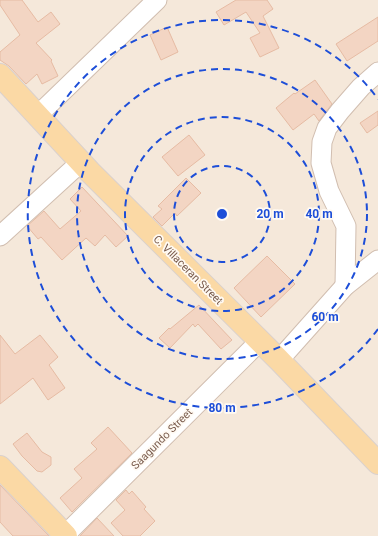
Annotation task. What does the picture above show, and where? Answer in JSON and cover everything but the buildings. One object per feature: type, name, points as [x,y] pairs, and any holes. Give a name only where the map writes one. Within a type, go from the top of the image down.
[{"type":"main road","name":"C. Villaceran Street","points":[[0,75],[81,162],[259,342],[279,360],[378,463]]},
{"type":"main road","points":[[0,467],[65,536]]},
{"type":"street","points":[[38,115],[157,0]]},
{"type":"street","points":[[345,286],[346,226],[329,191],[321,163],[322,142],[327,128],[340,111],[361,87],[378,72]]},
{"type":"street","points":[[0,236],[81,162]]},
{"type":"street","points":[[279,360],[345,286],[378,260]]},
{"type":"street","name":"Saagundo Street","points":[[65,536],[259,342]]},
{"type":"shaded area","points":[[0,0],[378,0],[378,536],[0,536]]}]
